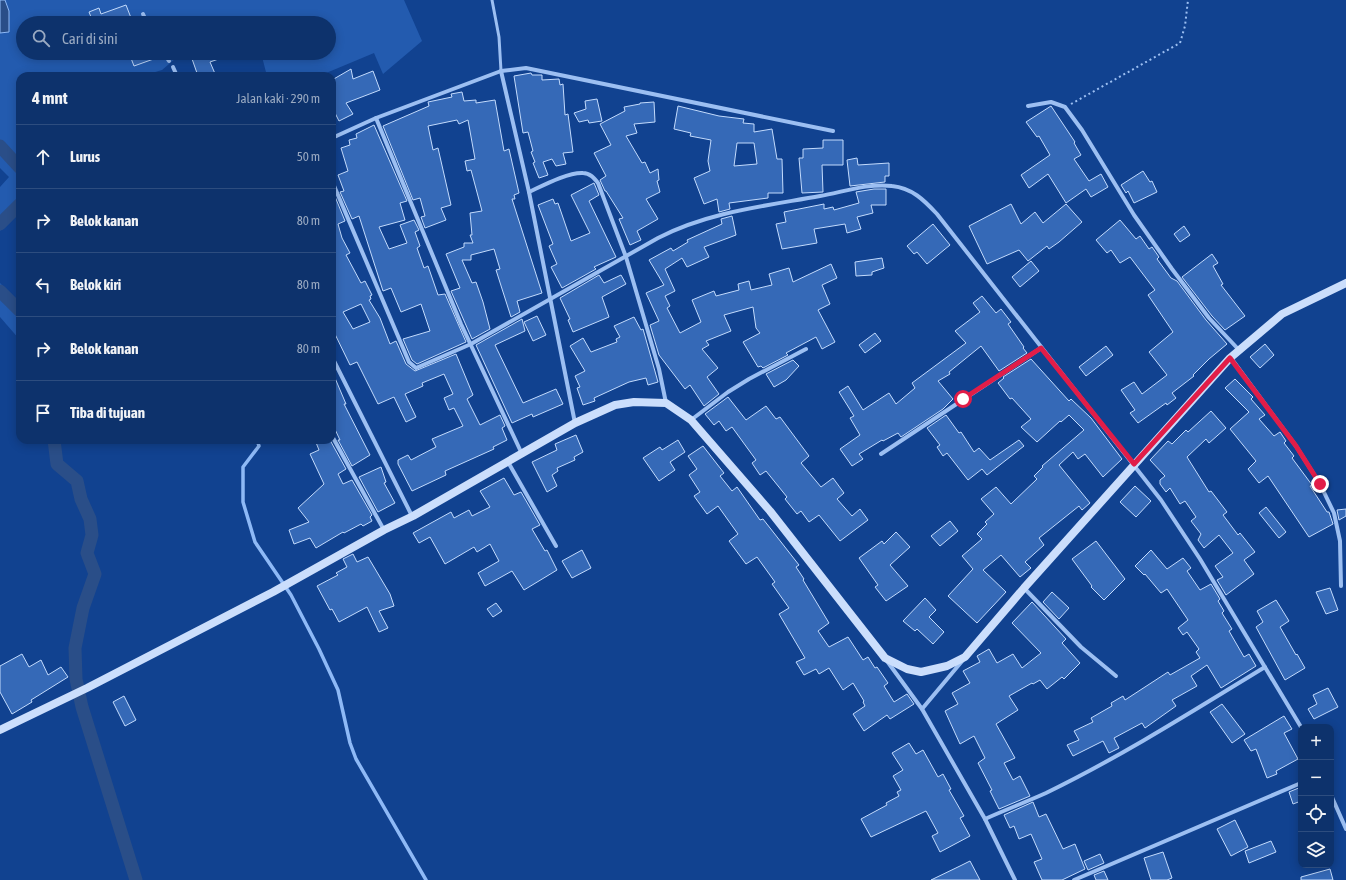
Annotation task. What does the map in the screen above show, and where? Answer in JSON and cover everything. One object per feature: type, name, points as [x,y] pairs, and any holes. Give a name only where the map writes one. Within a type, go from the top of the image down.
[{"type":"main road","points":[[0,730],[87,688],[273,592],[384,530],[413,516],[522,455],[575,423],[615,405],[640,402],[666,403],[691,420],[770,512],[885,658],[907,668],[921,672],[947,666],[965,657],[1024,588],[1119,484],[1134,464],[1230,358],[1282,314],[1346,283]]},
{"type":"street","points":[[173,67],[175,72]]},
{"type":"street","points":[[336,136],[376,118],[501,71],[526,68],[833,131]]},
{"type":"street","points":[[501,71],[529,192],[575,423]]},
{"type":"street","points":[[1028,106],[1045,102],[1057,103],[1065,107],[1082,130],[1134,215],[1172,270],[1201,307],[1239,350]]},
{"type":"street","points":[[376,118],[461,324],[522,455]]},
{"type":"street","points":[[529,192],[569,176],[582,173],[594,177],[602,189],[626,257],[659,369],[666,403]]},
{"type":"street","points":[[336,191],[408,362],[413,367],[423,366],[471,344],[672,230],[716,216],[877,185],[893,186],[905,189],[918,195],[927,204],[1134,464],[1200,559],[1299,724]]},
{"type":"street","points":[[881,454],[1041,348]]},
{"type":"street","points":[[691,420],[749,378],[806,349]]},
{"type":"street","points":[[1230,358],[1287,434],[1320,484],[1334,513],[1340,540],[1341,586]]},
{"type":"street","points":[[337,367],[413,516]]},
{"type":"street","points":[[336,443],[384,530]]},
{"type":"street","points":[[508,462],[556,546]]},
{"type":"street","points":[[1024,588],[1081,647],[1116,676]]},
{"type":"street","points":[[922,709],[965,657]]},
{"type":"street","points":[[885,658],[922,709],[985,819],[1015,880]]},
{"type":"street","points":[[985,819],[1046,793],[1095,767],[1265,668]]},
{"type":"street","points":[[1074,880],[1298,784]]},
{"type":"street","points":[[1331,796],[1346,829]]},
{"type":"lane","points":[[492,0],[498,37],[501,71]]},
{"type":"path","points":[[1065,107],[1180,43],[1186,26],[1188,0]]},
{"type":"shaded area","points":[[0,0],[404,0],[422,41],[383,74],[374,53],[329,72],[266,72],[263,60],[336,60],[336,16],[16,16],[16,60],[174,60],[162,70],[155,72],[16,72],[16,213],[0,231],[0,187],[9,177],[0,168]]},
{"type":"shaded area","points":[[0,0],[5,0],[9,11],[9,32],[0,33]]},
{"type":"shaded area","points":[[0,283],[16,300],[16,335],[0,317]]},
{"type":"building","points":[[126,5],[130,16],[91,16],[89,12],[99,8],[101,14]]},
{"type":"building","points":[[132,60],[151,60],[134,66]]},
{"type":"building","points":[[192,60],[216,60],[210,62],[214,72],[197,72]]},
{"type":"building","points":[[351,69],[353,79],[373,71],[380,90],[346,103],[353,114],[339,121],[336,115],[336,78]]},
{"type":"building","points":[[531,73],[532,75],[542,75],[542,80],[559,79],[560,85],[563,84],[565,115],[568,114],[573,152],[563,153],[566,164],[556,166],[552,159],[543,162],[548,175],[539,178],[533,163],[535,162],[531,152],[533,151],[528,132],[523,133],[514,76]]},
{"type":"building","points":[[462,92],[464,101],[476,100],[476,103],[495,100],[504,151],[509,149],[519,193],[514,195],[515,199],[512,199],[542,293],[517,301],[520,312],[511,317],[496,270],[500,269],[494,249],[471,255],[471,260],[462,260],[472,283],[476,282],[490,329],[472,339],[451,291],[460,288],[446,254],[464,247],[464,243],[473,243],[470,235],[472,235],[470,213],[482,211],[471,170],[467,171],[465,161],[475,159],[468,120],[459,124],[457,120],[428,126],[433,150],[438,148],[451,205],[441,208],[446,220],[425,228],[421,217],[425,216],[420,198],[413,200],[383,126],[429,106],[428,102],[452,97],[451,94]]},
{"type":"building","points":[[597,99],[602,121],[589,123],[588,120],[579,122],[574,113],[586,109],[585,101]]},
{"type":"building","points":[[654,102],[655,122],[634,124],[637,133],[626,136],[642,163],[645,162],[650,173],[658,169],[659,180],[657,181],[660,192],[646,199],[658,219],[637,231],[641,240],[630,245],[619,219],[623,218],[605,191],[600,180],[606,176],[594,153],[611,145],[600,124],[625,111],[624,107],[640,103]]},
{"type":"building","points":[[678,106],[719,116],[744,119],[743,123],[754,124],[754,132],[772,129],[777,159],[782,159],[783,193],[768,193],[768,198],[729,203],[730,209],[719,212],[717,199],[704,204],[694,178],[710,171],[708,161],[711,140],[690,136],[691,133],[674,129]],"holes":[[[737,143],[754,143],[757,164],[734,166]]]},
{"type":"building","points":[[1051,106],[1075,142],[1074,143],[1081,155],[1074,159],[1089,181],[1101,174],[1108,187],[1091,197],[1086,189],[1066,203],[1048,174],[1029,188],[1021,175],[1050,155],[1039,136],[1037,137],[1026,122]]},
{"type":"building","points":[[374,125],[407,201],[400,203],[405,220],[379,227],[389,249],[407,243],[400,225],[414,220],[419,230],[415,232],[420,246],[417,248],[424,268],[428,266],[438,295],[445,294],[466,342],[417,364],[412,360],[403,339],[430,331],[421,304],[401,312],[391,288],[383,291],[359,216],[352,219],[340,192],[344,191],[338,175],[348,171],[341,148],[350,145],[349,140],[357,138],[356,134]]},
{"type":"building","points":[[823,140],[843,140],[843,165],[822,165],[823,192],[802,193],[799,158],[803,158],[803,149],[823,148]]},
{"type":"building","points":[[857,158],[858,165],[889,163],[889,176],[885,176],[885,182],[850,186],[847,160]]},
{"type":"building","points":[[1143,171],[1150,182],[1152,181],[1157,192],[1134,203],[1128,191],[1126,193],[1121,185]]},
{"type":"building","points":[[594,183],[599,195],[589,201],[616,257],[594,267],[596,269],[562,288],[551,267],[557,264],[549,246],[553,244],[538,205],[553,199],[555,204],[558,203],[571,241],[590,233],[571,195]]},
{"type":"building","points":[[886,189],[886,205],[871,205],[873,213],[857,217],[861,229],[847,233],[845,224],[814,229],[817,243],[782,249],[776,224],[786,222],[784,212],[824,204],[824,209],[833,207],[834,210],[859,203],[856,192]]},
{"type":"building","points":[[336,199],[345,221],[338,224],[342,238],[350,253],[346,255],[361,283],[365,281],[372,295],[370,296],[371,299],[369,300],[380,318],[390,344],[396,341],[406,364],[415,371],[456,354],[473,395],[467,399],[480,425],[500,415],[505,426],[502,428],[507,440],[493,447],[494,449],[445,471],[446,475],[412,491],[398,464],[398,460],[408,455],[411,460],[436,447],[432,439],[463,426],[454,408],[449,410],[444,398],[453,394],[444,374],[422,383],[423,386],[405,394],[416,417],[406,422],[394,397],[378,404],[357,362],[350,365],[336,336]],"holes":[[[361,304],[370,322],[353,329],[343,312]]]},
{"type":"building","points":[[1011,204],[1021,224],[1035,212],[1043,223],[1066,204],[1082,222],[1059,242],[1049,249],[1047,246],[1028,261],[1019,250],[987,264],[969,226]]},
{"type":"building","points":[[732,216],[736,235],[704,247],[709,257],[687,267],[682,258],[665,269],[675,291],[665,296],[670,306],[667,308],[680,333],[701,322],[692,300],[714,291],[716,296],[739,290],[738,284],[749,281],[751,290],[772,285],[769,274],[789,268],[793,282],[831,264],[837,278],[822,285],[830,304],[818,310],[835,342],[822,349],[816,337],[786,353],[788,355],[763,368],[761,366],[758,367],[743,342],[760,333],[756,328],[753,307],[724,315],[731,331],[706,341],[709,345],[702,349],[718,368],[707,377],[719,394],[704,406],[690,385],[685,389],[659,355],[650,325],[659,321],[646,293],[664,285],[649,260],[671,248],[673,251],[688,242],[687,240],[722,224],[721,219]]},
{"type":"building","points":[[1120,220],[1136,239],[1140,236],[1149,249],[1152,247],[1159,257],[1157,259],[1171,278],[1177,281],[1206,320],[1227,344],[1209,359],[1193,375],[1194,376],[1172,393],[1176,398],[1167,405],[1166,403],[1138,423],[1130,413],[1135,410],[1121,390],[1134,382],[1142,394],[1167,375],[1149,352],[1173,332],[1148,295],[1155,290],[1130,257],[1120,263],[1111,250],[1107,253],[1096,240]]},
{"type":"building","points":[[933,224],[950,245],[927,264],[917,252],[914,254],[907,246]]},
{"type":"building","points":[[1184,226],[1190,235],[1180,242],[1174,234]]},
{"type":"building","points":[[1212,254],[1218,263],[1213,266],[1223,284],[1221,285],[1245,316],[1225,330],[1212,316],[1182,277]]},
{"type":"building","points":[[882,258],[884,268],[872,272],[872,275],[856,276],[855,262]]},
{"type":"building","points":[[1031,261],[1039,271],[1020,287],[1012,277]]},
{"type":"building","points":[[599,275],[604,283],[621,275],[626,284],[602,297],[609,317],[573,332],[568,320],[570,319],[560,298]]},
{"type":"building","points":[[982,296],[996,313],[1001,309],[1011,322],[1008,324],[1027,353],[999,371],[981,346],[949,372],[950,374],[938,381],[953,399],[943,409],[901,437],[898,433],[883,441],[882,440],[859,454],[863,459],[852,466],[840,449],[860,435],[850,418],[854,416],[839,392],[848,386],[863,410],[889,393],[896,404],[915,388],[912,383],[966,343],[955,331],[980,312],[973,303]]},
{"type":"building","points":[[537,316],[546,335],[533,341],[524,322]]},
{"type":"building","points":[[634,317],[641,330],[643,329],[658,382],[648,385],[646,378],[629,382],[594,398],[595,401],[583,405],[577,388],[580,387],[575,376],[585,371],[570,346],[583,338],[591,352],[617,342],[616,339],[620,337],[614,326]]},
{"type":"building","points":[[522,319],[525,331],[495,345],[523,403],[556,389],[563,404],[533,417],[532,414],[512,423],[476,345]]},
{"type":"building","points":[[875,333],[881,341],[865,353],[859,345]]},
{"type":"building","points":[[1265,344],[1274,355],[1260,368],[1250,357]]},
{"type":"building","points":[[1106,346],[1113,355],[1086,376],[1079,367]]},
{"type":"building","points":[[1031,359],[1069,401],[1071,399],[1091,418],[1122,459],[1103,477],[1085,454],[1078,459],[1073,452],[1059,465],[1090,503],[1082,510],[1079,506],[1039,538],[1044,545],[1025,562],[1031,568],[1020,577],[1001,555],[983,570],[1006,592],[977,623],[948,596],[973,569],[962,556],[982,539],[977,534],[987,524],[985,522],[994,514],[981,499],[996,487],[1011,504],[1037,479],[1034,476],[1043,467],[1042,466],[1084,430],[1069,415],[1061,422],[1060,421],[1037,442],[1021,427],[1031,419],[1012,398],[1010,399],[998,383],[1004,378],[1003,377]]},
{"type":"building","points":[[793,360],[799,366],[786,380],[774,387],[766,374]]},
{"type":"building","points":[[1235,379],[1253,397],[1251,399],[1265,415],[1259,419],[1274,436],[1280,432],[1286,441],[1284,443],[1294,456],[1292,458],[1312,485],[1310,486],[1327,512],[1329,512],[1333,524],[1309,537],[1268,476],[1259,483],[1248,469],[1256,461],[1230,429],[1249,412],[1225,388]]},
{"type":"building","points":[[336,380],[346,404],[344,404],[370,455],[352,466],[338,440],[340,440],[336,432]]},
{"type":"building","points":[[728,397],[746,420],[766,406],[776,419],[780,417],[809,456],[801,463],[821,487],[833,478],[844,493],[837,499],[852,516],[860,509],[868,520],[840,541],[819,515],[809,522],[801,511],[797,514],[785,499],[787,497],[766,471],[760,475],[752,463],[756,460],[732,427],[726,431],[719,421],[714,425],[705,414]]},
{"type":"building","points":[[1211,411],[1226,428],[1209,443],[1206,439],[1187,457],[1209,492],[1211,491],[1227,512],[1223,515],[1238,535],[1240,533],[1255,552],[1244,560],[1254,574],[1226,595],[1217,580],[1223,577],[1215,566],[1233,553],[1219,535],[1204,548],[1198,540],[1201,534],[1191,521],[1196,517],[1185,501],[1180,504],[1170,488],[1166,492],[1160,484],[1160,480],[1165,476],[1150,460],[1168,441],[1172,444],[1186,430],[1188,432]]},
{"type":"building","points":[[946,415],[959,433],[961,432],[974,452],[979,448],[990,460],[1019,440],[1024,446],[987,475],[982,469],[968,480],[947,453],[943,456],[937,447],[940,445],[927,428]]},
{"type":"building","points":[[576,435],[583,452],[574,457],[575,460],[557,468],[558,471],[552,475],[557,486],[547,492],[532,462],[557,450],[555,444]]},
{"type":"building","points":[[678,440],[685,452],[670,462],[675,470],[659,481],[643,458],[660,447],[662,450]]},
{"type":"building","points":[[317,444],[332,444],[346,469],[338,474],[343,484],[352,480],[372,515],[370,517],[372,521],[363,526],[361,524],[344,533],[343,532],[316,548],[310,538],[294,544],[289,530],[309,522],[298,508],[324,484],[310,454],[319,450]]},
{"type":"building","points":[[703,446],[724,473],[720,476],[732,491],[737,487],[760,520],[763,519],[799,565],[796,567],[829,623],[818,631],[829,647],[848,637],[863,660],[868,657],[875,668],[877,667],[888,683],[884,686],[894,702],[907,694],[914,704],[890,719],[887,715],[864,731],[853,714],[865,706],[864,701],[853,683],[843,690],[829,668],[819,674],[816,669],[804,675],[796,662],[805,658],[779,614],[789,608],[772,584],[775,582],[757,557],[746,564],[729,541],[738,534],[718,506],[707,514],[694,496],[700,492],[689,475],[697,469],[688,456]]},
{"type":"building","points":[[381,467],[386,482],[384,483],[395,503],[378,512],[359,477]]},
{"type":"building","points":[[504,478],[514,495],[521,492],[540,525],[532,529],[545,551],[547,550],[557,570],[524,590],[512,571],[485,586],[478,573],[499,561],[490,544],[477,552],[474,547],[445,564],[430,537],[419,543],[413,533],[451,512],[454,518],[469,510],[472,516],[490,507],[480,491]]},
{"type":"building","points":[[1135,486],[1151,501],[1136,517],[1120,502]]},
{"type":"building","points":[[1266,507],[1286,532],[1279,538],[1259,513]]},
{"type":"building","points":[[1346,509],[1346,516],[1339,520],[1337,510]]},
{"type":"building","points":[[950,521],[958,531],[940,546],[931,536]]},
{"type":"building","points":[[896,532],[910,547],[890,565],[908,586],[886,601],[875,587],[878,585],[859,558],[882,541],[884,544]]},
{"type":"building","points":[[1096,541],[1125,579],[1104,600],[1091,587],[1092,586],[1072,559]]},
{"type":"building","points":[[582,550],[591,568],[572,578],[562,561]]},
{"type":"building","points":[[1151,550],[1167,569],[1183,558],[1191,568],[1187,571],[1200,590],[1211,584],[1220,599],[1218,601],[1224,611],[1222,613],[1232,629],[1229,631],[1244,657],[1249,654],[1256,666],[1221,688],[1207,665],[1191,676],[1197,686],[1172,700],[1176,706],[1145,728],[1142,723],[1114,738],[1119,748],[1109,753],[1103,741],[1073,756],[1067,745],[1079,740],[1074,731],[1093,722],[1091,718],[1112,706],[1111,703],[1123,696],[1125,700],[1168,672],[1170,675],[1200,658],[1196,652],[1199,649],[1187,632],[1183,635],[1178,628],[1188,620],[1167,589],[1161,593],[1145,574],[1144,575],[1135,566]]},
{"type":"building","points":[[353,554],[357,562],[368,557],[390,594],[394,606],[379,611],[388,628],[379,632],[367,607],[339,622],[332,609],[330,610],[317,586],[338,575],[336,573],[347,567],[343,559]]},
{"type":"building","points":[[1330,588],[1338,610],[1326,614],[1316,592]]},
{"type":"building","points":[[1052,592],[1069,608],[1059,619],[1043,602]]},
{"type":"building","points":[[925,598],[936,610],[929,617],[944,632],[933,644],[917,629],[915,631],[903,621]]},
{"type":"building","points":[[1276,600],[1289,621],[1280,627],[1305,668],[1285,680],[1256,627],[1263,622],[1257,611]]},
{"type":"building","points":[[1032,602],[1066,639],[1062,643],[1080,663],[1064,679],[1062,677],[1047,689],[1040,680],[1009,696],[1018,710],[996,724],[1015,758],[1004,763],[1013,780],[1020,776],[1030,796],[999,809],[990,791],[992,790],[978,763],[985,758],[974,736],[960,744],[945,711],[958,704],[952,693],[970,683],[963,671],[980,662],[977,656],[989,649],[997,663],[1013,654],[1022,668],[1041,653],[1012,623]]},
{"type":"building","points":[[496,603],[502,611],[493,617],[487,609]]},
{"type":"building","points":[[22,654],[29,667],[41,660],[48,675],[61,667],[68,677],[31,700],[32,702],[12,714],[0,692],[0,666]]},
{"type":"building","points":[[1328,688],[1338,707],[1314,719],[1308,709],[1317,704],[1313,695]]},
{"type":"building","points":[[124,696],[136,720],[125,726],[113,702]]},
{"type":"building","points":[[1222,704],[1245,734],[1232,743],[1210,712]]},
{"type":"building","points":[[1284,716],[1292,729],[1284,733],[1298,759],[1276,771],[1277,774],[1267,778],[1256,749],[1251,751],[1244,740]]},
{"type":"building","points":[[909,743],[916,754],[923,750],[938,777],[943,774],[951,789],[949,790],[964,816],[960,818],[970,836],[940,852],[932,836],[938,833],[926,811],[871,837],[861,819],[887,805],[886,803],[899,796],[897,792],[901,790],[893,776],[903,770],[892,753]]},
{"type":"building","points":[[1298,788],[1298,802],[1293,804],[1289,792]]},
{"type":"building","points":[[1033,802],[1039,817],[1046,814],[1063,849],[1075,844],[1085,869],[1062,880],[1042,880],[1034,862],[1042,859],[1031,834],[1019,839],[1014,826],[1010,828],[1004,815]]},
{"type":"building","points":[[1235,820],[1248,847],[1231,856],[1217,829]]},
{"type":"building","points":[[1271,841],[1276,852],[1249,863],[1245,851]]},
{"type":"building","points":[[1163,852],[1172,878],[1167,880],[1151,880],[1144,858]]},
{"type":"building","points":[[1100,854],[1104,863],[1088,870],[1084,861]]},
{"type":"building","points":[[970,861],[980,880],[931,880],[960,866]]},
{"type":"building","points":[[1330,869],[1333,880],[1301,880],[1301,877]]},
{"type":"building","points":[[1104,871],[1108,880],[1096,880],[1094,875]]},
{"type":"waterway","points":[[0,146],[16,164]]},
{"type":"waterway","points":[[0,224],[16,208]]},
{"type":"waterway","points":[[0,291],[16,307]]},
{"type":"waterway","points":[[54,444],[57,464],[77,481],[81,499],[90,519],[92,535],[87,553],[95,574],[83,608],[75,648],[76,679],[82,707],[136,880]]},
{"type":"waterway","points":[[258,444],[259,446],[243,467],[243,502],[255,542],[291,595],[319,649],[338,690],[350,743],[356,759],[426,880]]},
{"type":"route","points":[[963,399],[1041,348],[1134,464],[1230,358],[1255,388],[1296,446],[1320,484]]}]
